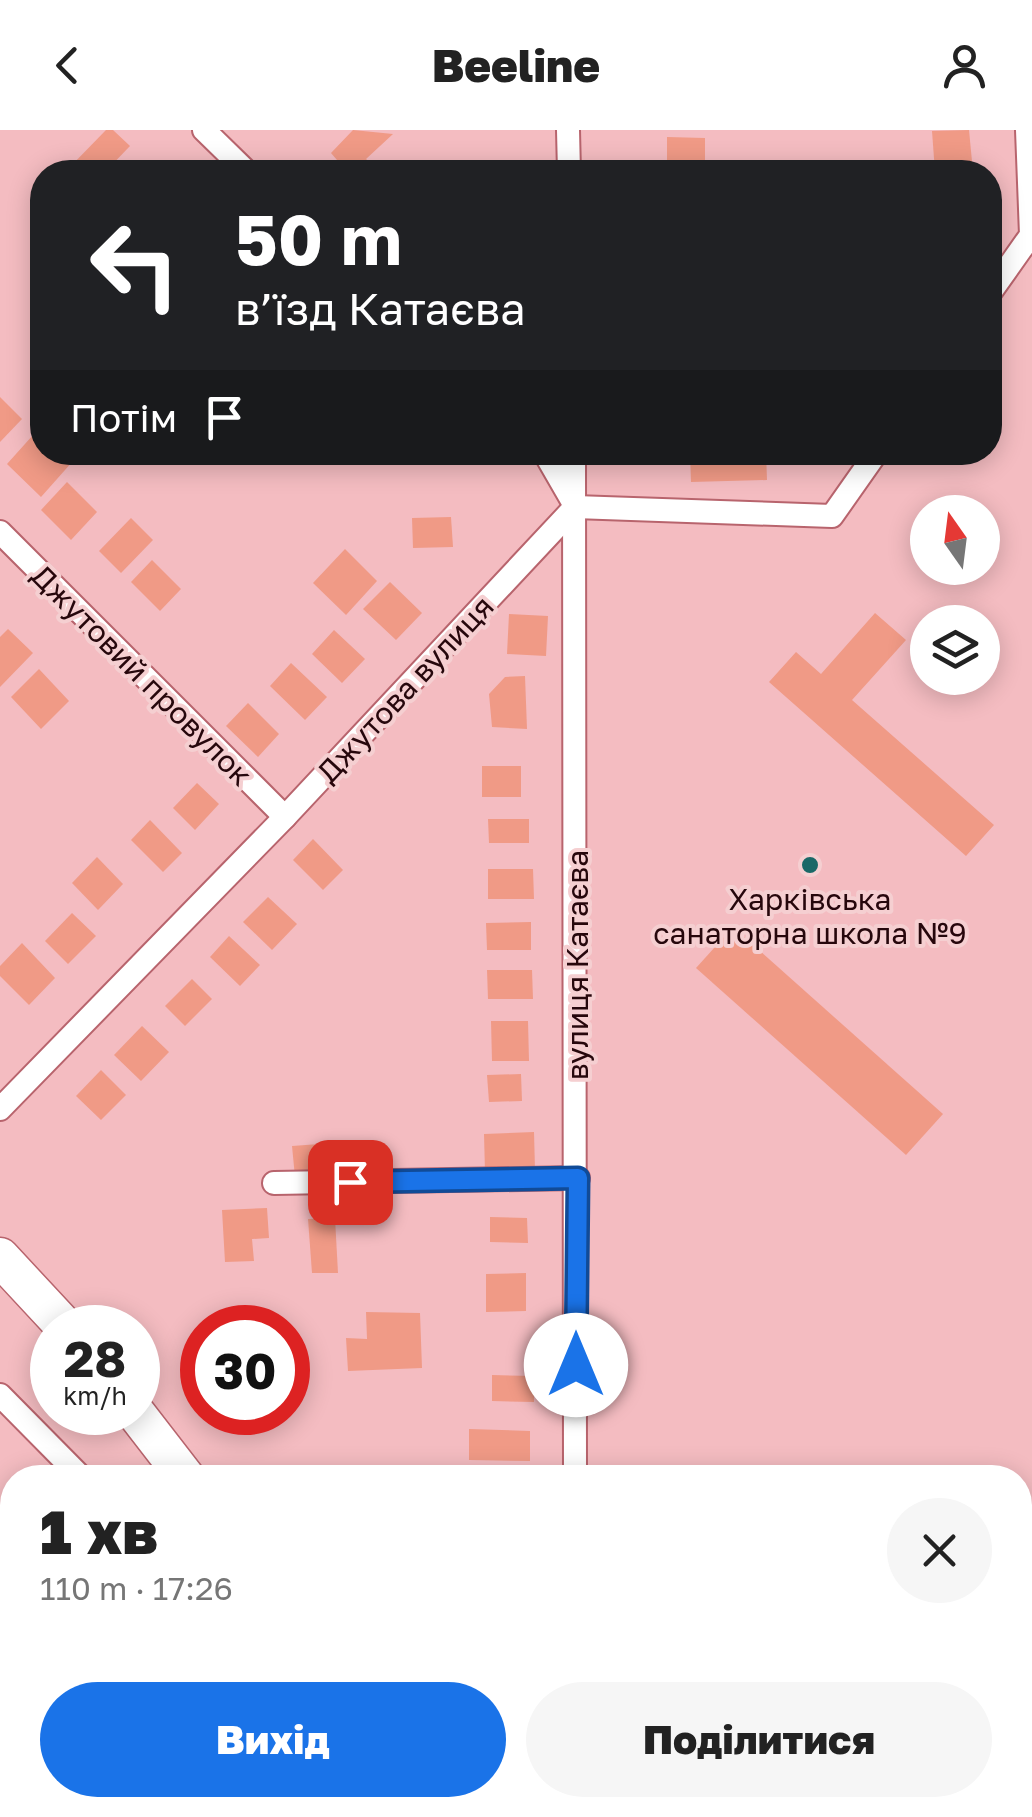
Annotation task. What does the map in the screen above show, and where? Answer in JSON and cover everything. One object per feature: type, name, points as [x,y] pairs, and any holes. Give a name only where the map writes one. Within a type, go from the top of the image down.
[{"type":"highway","points":[[0,1258],[44,1305]]},
{"type":"highway","points":[[153,1435],[176,1465]]},
{"type":"street","points":[[204,130],[235,160]]},
{"type":"street","points":[[568,130],[569,160]]},
{"type":"street","points":[[1002,276],[1031,235],[1028,130]]},
{"type":"street","points":[[551,465],[575,507],[832,516],[868,465]]},
{"type":"street","name":"вулиця Катаєва","points":[[574,465],[578,1178],[575,1465]]},
{"type":"street","name":"Джутова вулиця","points":[[0,1109],[285,817],[575,507]]},
{"type":"street","name":"Джутовий провулок","points":[[0,532],[285,817]]},
{"type":"street","points":[[274,1183],[578,1178]]},
{"type":"street","points":[[0,1395],[69,1465]]},
{"type":"building","points":[[106,130],[113,130],[130,146],[117,160],[77,160]]},
{"type":"building","points":[[353,130],[393,134],[367,160],[337,160],[331,153]]},
{"type":"building","points":[[969,130],[972,160],[934,160],[932,131]]},
{"type":"building","points":[[667,137],[705,138],[705,160],[667,160]]},
{"type":"building","points":[[0,397],[22,419],[0,442]]},
{"type":"building","points":[[30,438],[30,465],[69,465],[41,497],[7,464]]},
{"type":"building","points":[[690,465],[766,465],[767,480],[691,482]]},
{"type":"building","points":[[67,482],[97,512],[71,540],[41,510]]},
{"type":"building","points":[[451,517],[453,547],[413,548],[412,518]]},
{"type":"building","points":[[131,518],[153,540],[121,573],[99,551]]},
{"type":"building","points":[[345,549],[377,581],[346,615],[313,583]]},
{"type":"building","points":[[152,560],[181,589],[160,611],[131,582]]},
{"type":"building","points":[[390,582],[422,613],[396,640],[363,609]]},
{"type":"building","points":[[875,613],[906,640],[852,700],[994,825],[966,856],[769,682],[796,652],[821,674]]},
{"type":"building","points":[[509,614],[548,616],[546,656],[507,654]]},
{"type":"building","points":[[8,629],[33,653],[0,687],[0,637]]},
{"type":"building","points":[[334,630],[365,659],[342,683],[312,654]]},
{"type":"building","points":[[291,663],[327,697],[305,720],[270,686]]},
{"type":"building","points":[[39,669],[69,701],[41,729],[11,697]]},
{"type":"building","points":[[525,676],[527,729],[492,727],[489,694],[505,677]]},
{"type":"building","points":[[248,703],[279,734],[258,757],[226,726]]},
{"type":"building","points":[[482,766],[521,766],[521,797],[482,797]]},
{"type":"building","points":[[197,783],[219,804],[195,830],[173,808]]},
{"type":"building","points":[[488,819],[529,819],[529,843],[489,843]]},
{"type":"building","points":[[150,820],[182,853],[163,872],[131,840]]},
{"type":"building","points":[[313,839],[343,870],[323,890],[293,860]]},
{"type":"building","points":[[97,857],[123,884],[98,910],[72,883]]},
{"type":"building","points":[[488,869],[533,869],[534,899],[488,899]]},
{"type":"building","points":[[268,897],[297,924],[272,950],[243,922]]},
{"type":"building","points":[[72,913],[96,936],[68,964],[45,941]]},
{"type":"building","points":[[531,922],[531,950],[487,950],[486,923]]},
{"type":"building","points":[[733,927],[943,1114],[906,1155],[696,968]]},
{"type":"building","points":[[229,936],[260,965],[240,986],[210,957]]},
{"type":"building","points":[[22,943],[55,978],[29,1005],[0,976],[0,966]]},
{"type":"building","points":[[487,970],[532,970],[533,999],[488,999]]},
{"type":"building","points":[[192,979],[212,999],[185,1026],[165,1006]]},
{"type":"building","points":[[491,1021],[528,1021],[529,1061],[492,1061]]},
{"type":"building","points":[[142,1026],[169,1052],[141,1081],[114,1055]]},
{"type":"building","points":[[101,1070],[126,1095],[101,1120],[76,1096]]},
{"type":"building","points":[[521,1074],[522,1101],[489,1102],[487,1075]]},
{"type":"building","points":[[534,1132],[535,1170],[485,1172],[484,1134]]},
{"type":"building","points":[[333,1143],[335,1175],[295,1177],[292,1146]]},
{"type":"building","points":[[267,1208],[269,1238],[252,1239],[254,1261],[225,1262],[222,1210]]},
{"type":"building","points":[[490,1217],[527,1218],[528,1243],[490,1242]]},
{"type":"building","points":[[335,1218],[338,1273],[312,1273],[308,1219]]},
{"type":"building","points":[[526,1273],[526,1311],[486,1312],[486,1274]]},
{"type":"building","points":[[366,1312],[420,1313],[422,1368],[348,1371],[346,1338],[367,1339]]},
{"type":"building","points":[[492,1375],[534,1376],[534,1402],[492,1401]]},
{"type":"building","points":[[469,1429],[530,1431],[530,1461],[469,1460]]},
{"type":"place","name":"Харківська санаторна школа №9","points":[[810,865]]},
{"type":"route","points":[[350,1182],[578,1178],[576,1365]]}]
